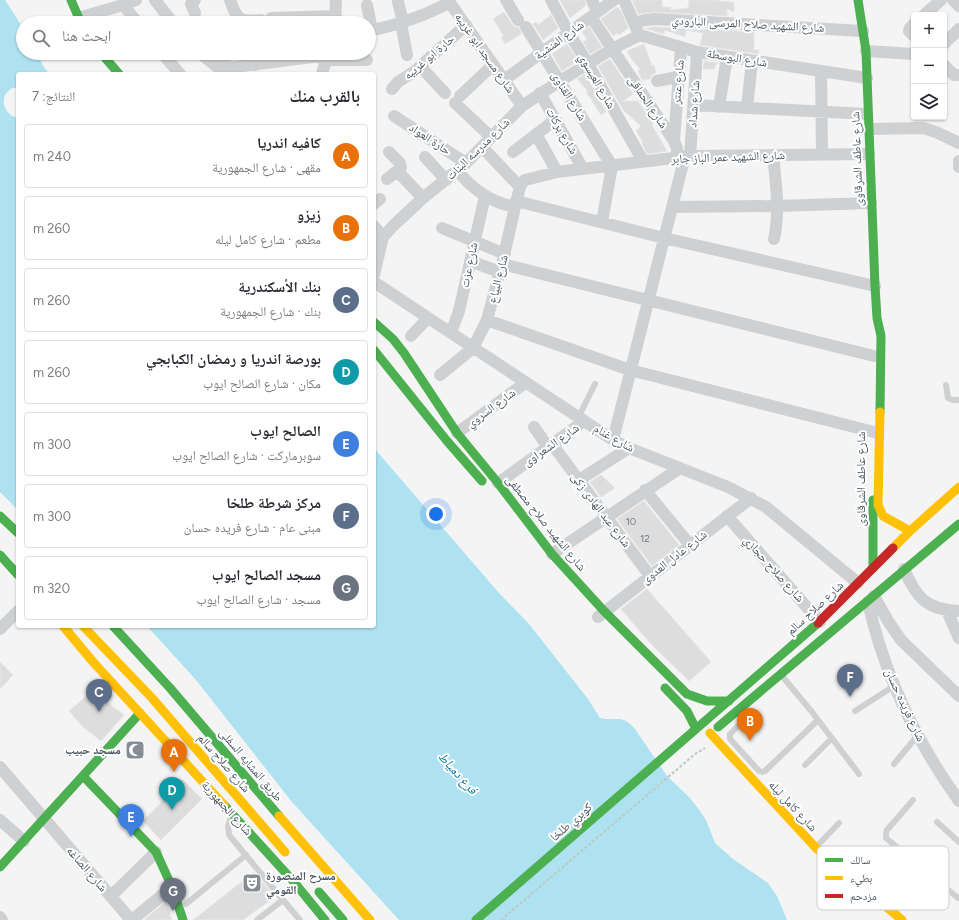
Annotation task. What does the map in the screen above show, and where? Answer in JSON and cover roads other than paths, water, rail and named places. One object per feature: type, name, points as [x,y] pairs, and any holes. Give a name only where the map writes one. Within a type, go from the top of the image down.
[{"type":"main road","points":[[71,0],[77,16]]},
{"type":"main road","name":"شارع عاطف الشرقاوى","points":[[860,1],[866,51],[867,114],[877,318],[881,336],[878,505],[882,516],[910,531]]},
{"type":"main road","points":[[107,60],[117,72]]},
{"type":"main road","name":"شارع عاطف الشرقاوى","points":[[873,568],[874,356],[875,327],[877,318]]},
{"type":"main road","name":"شارع الشهيد صلاح مصطفى","points":[[376,324],[393,339],[404,353],[493,485]]},
{"type":"main road","name":"شارع الشهيد صلاح مصطفى","points":[[376,352],[447,441],[493,485],[552,554],[601,614],[613,633]]},
{"type":"main road","name":"شارع صلاح سالم","points":[[681,742],[820,622],[910,531],[959,487]]},
{"type":"main road","points":[[941,503],[954,504]]},
{"type":"main road","points":[[0,516],[16,532]]},
{"type":"main road","points":[[781,675],[904,569],[959,524],[959,517]]},
{"type":"main road","name":"شارع الشهيد صلاح مصطفى","points":[[524,532],[560,576]]},
{"type":"main road","points":[[0,556],[16,573]]},
{"type":"main road","name":"شارع الشهيد صلاح مصطفى","points":[[583,602],[601,614],[687,694],[698,700],[708,702],[728,701]]},
{"type":"main road","name":"شارع الجمهورية","points":[[65,628],[94,663],[232,812],[294,882],[325,920]]},
{"type":"main road","name":"شارع صلاح سالم","points":[[85,628],[152,698],[293,862]]},
{"type":"main road","name":"طريق المشايه السفلى","points":[[115,628],[170,688],[307,849],[370,920]]},
{"type":"main road","name":"شارع كامل ليله","points":[[781,675],[707,735],[733,760],[816,848]]},
{"type":"main road","points":[[660,682],[687,711],[696,729]]},
{"type":"main road","points":[[0,867],[140,713]]},
{"type":"main road","points":[[173,749],[186,737]]},
{"type":"main road","name":"كوبري طلخا","points":[[476,920],[681,742]]},
{"type":"main road","points":[[83,776],[156,852],[172,887],[183,920]]},
{"type":"main road","points":[[489,920],[537,879]]},
{"type":"main road","points":[[313,885],[343,920]]},
{"type":"main road","name":"شارع كامل ليله","points":[[890,910],[902,920]]},
{"type":"street","points":[[93,16],[136,0]]},
{"type":"street","points":[[155,0],[168,16]]},
{"type":"street","points":[[195,0],[190,4],[195,13]]},
{"type":"street","points":[[230,0],[236,16]]},
{"type":"street","points":[[335,16],[336,0]]},
{"type":"street","name":"شارع القناوى","points":[[506,0],[542,52],[612,166]]},
{"type":"street","name":"شارع العيسوي","points":[[551,0],[643,161]]},
{"type":"street","name":"شارع الحماقى","points":[[592,0],[594,15],[612,49],[684,157]]},
{"type":"street","name":"شارع المنشية","points":[[504,80],[614,0]]},
{"type":"street","points":[[612,49],[640,35],[624,0]]},
{"type":"street","points":[[927,12],[941,0]]},
{"type":"street","points":[[954,0],[959,6]]},
{"type":"street","points":[[376,29],[402,22],[430,12],[449,1]]},
{"type":"street","name":"شارع مسجد ابو غريبه","points":[[449,1],[522,106]]},
{"type":"street","points":[[398,2],[407,56]]},
{"type":"street","points":[[123,5],[132,16]]},
{"type":"street","points":[[367,5],[369,16]]},
{"type":"street","name":"شارع الشهيد صلاح المرسى البارودي","points":[[634,23],[655,19],[864,31]]},
{"type":"street","name":"حارة ابو غريبه","points":[[392,89],[424,58],[466,25]]},
{"type":"street","points":[[947,41],[959,29]]},
{"type":"street","name":"شارع البوسطة","points":[[640,35],[697,52],[867,78]]},
{"type":"street","name":"شارع عنتر","points":[[674,141],[681,48]]},
{"type":"street","name":"شارع مدرسه البنات","points":[[383,237],[424,198],[462,166],[522,106],[612,49]]},
{"type":"street","points":[[866,51],[911,54]]},
{"type":"street","name":"شارع شداد","points":[[684,157],[694,105],[697,52]]},
{"type":"street","points":[[719,107],[727,57]]},
{"type":"street","points":[[424,58],[445,93]]},
{"type":"street","points":[[168,60],[178,72]]},
{"type":"street","points":[[207,60],[221,71],[237,71],[253,60]]},
{"type":"street","points":[[221,71],[225,60]]},
{"type":"street","points":[[323,72],[326,60]]},
{"type":"street","points":[[747,108],[752,60]]},
{"type":"street","points":[[491,137],[458,100],[493,65]]},
{"type":"street","points":[[947,69],[954,75],[959,75]]},
{"type":"street","points":[[821,71],[822,154]]},
{"type":"street","points":[[658,81],[678,77]]},
{"type":"street","name":"شارع بركات","points":[[540,94],[583,169]]},
{"type":"street","points":[[694,105],[867,114]]},
{"type":"street","name":"حارة العواد","points":[[394,116],[462,166]]},
{"type":"street","points":[[513,152],[555,120]]},
{"type":"street","points":[[868,129],[923,128],[936,132],[959,143]]},
{"type":"street","points":[[536,134],[556,172]]},
{"type":"street","points":[[482,147],[520,187]]},
{"type":"street","points":[[389,152],[400,163],[400,174],[424,198]]},
{"type":"street","name":"شارع الشهيد عمر الباز جابر","points":[[520,187],[525,180],[556,172],[684,157],[869,154]]},
{"type":"street","points":[[773,155],[778,206],[774,239]]},
{"type":"street","points":[[425,157],[446,180]]},
{"type":"street","points":[[613,440],[684,157]]},
{"type":"street","points":[[959,161],[959,167]]},
{"type":"street","points":[[462,166],[465,180],[485,196],[504,205],[515,204],[602,222],[664,238],[875,286]]},
{"type":"street","points":[[602,222],[612,166]]},
{"type":"street","points":[[387,179],[401,168]]},
{"type":"street","name":"شارع البياع","points":[[473,348],[487,320],[520,187]]},
{"type":"street","name":"شارع عزت","points":[[451,333],[459,311],[485,196]]},
{"type":"street","points":[[672,208],[871,203]]},
{"type":"street","points":[[376,228],[383,237],[376,267]]},
{"type":"street","points":[[442,228],[474,241],[502,263]]},
{"type":"street","points":[[470,261],[502,263],[648,301],[874,356]]},
{"type":"street","name":"شارع غنام","points":[[376,283],[613,440],[751,498],[766,507],[858,583]]},
{"type":"street","points":[[411,336],[428,318]]},
{"type":"street","points":[[487,320],[630,370],[874,432]]},
{"type":"street","points":[[440,375],[473,348]]},
{"type":"street","name":"شارع السروي","points":[[457,433],[525,383]]},
{"type":"street","name":"شارع الشعراوى","points":[[493,485],[550,446],[581,420]]},
{"type":"street","name":"شارع عبد الهادى زكى","points":[[534,427],[579,480],[650,576]]},
{"type":"street","points":[[579,480],[629,448]]},
{"type":"street","points":[[552,554],[645,490],[680,468]]},
{"type":"street","points":[[645,490],[690,545]]},
{"type":"street","name":"شارع عادل العدوى","points":[[601,614],[751,498]]},
{"type":"street","name":"شارع صلاح حجازي","points":[[727,516],[820,622]]},
{"type":"street","points":[[904,569],[915,592],[925,602],[953,611],[959,638]]},
{"type":"street","points":[[871,599],[901,640],[959,696]]},
{"type":"street","name":"شارع فريده حسان","points":[[871,599],[876,633],[894,686],[918,735],[959,801]]},
{"type":"street","points":[[0,629],[16,613]]},
{"type":"street","name":"شارع الصاغه","points":[[0,767],[43,819],[132,920]]},
{"type":"street","points":[[0,820],[24,841]]},
{"type":"street","points":[[111,896],[156,852]]},
{"type":"street","points":[[132,920],[172,887]]},
{"type":"street","points":[[0,916],[2,920]]},
{"type":"lane","points":[[581,420],[595,384]]},
{"type":"lane","points":[[946,385],[948,398],[959,400]]},
{"type":"lane","points":[[781,675],[818,720],[859,774]]},
{"type":"lane","points":[[855,711],[894,686]]},
{"type":"lane","points":[[750,714],[730,737],[760,772],[764,772],[818,720]]},
{"type":"lane","points":[[894,764],[918,735]]},
{"type":"lane","points":[[805,765],[832,738]]},
{"type":"lane","points":[[733,760],[742,752]]},
{"type":"lane","points":[[895,846],[888,840],[886,835],[887,830],[913,800]]},
{"type":"lane","points":[[232,812],[228,826],[229,835],[300,920]]},
{"type":"lane","points":[[937,822],[958,839]]},
{"type":"lane","points":[[818,846],[839,823]]},
{"type":"lane","points":[[186,904],[246,855]]},
{"type":"lane","points":[[949,891],[958,898]]},
{"type":"lane","points":[[256,920],[283,900]]},
{"type":"water","points":[[0,0],[5,0],[16,17],[16,60],[40,60],[48,72],[16,72],[16,88],[12,88],[4,97],[5,109],[12,116],[16,117],[16,508],[0,492]]},
{"type":"water","name":"فرع دمياط","points":[[376,450],[499,593],[529,624],[588,699],[600,718],[626,721],[635,729],[667,776],[690,798],[700,811],[706,820],[715,843],[733,859],[768,883],[777,896],[787,920],[399,920],[292,802],[196,680],[149,628],[376,628]]},
{"type":"place","name":"مركز شرطة طلخا","points":[[850,697]]},
{"type":"place","name":"بنك الأسكندرية","points":[[99,712]]},
{"type":"place","name":"زيزو","points":[[750,741]]},
{"type":"place","name":"مسجد حبيب","points":[[135,750]]},
{"type":"place","name":"كافيه اندريا","points":[[174,772]]},
{"type":"place","name":"بورصة اندريا و رمضان الكبابجي","points":[[172,810]]},
{"type":"place","name":"الصالح ايوب","points":[[131,837]]},
{"type":"place","name":"مسرح المنصورة القومي","points":[[252,883]]},
{"type":"place","name":"مسجد الصالح ايوب","points":[[173,911]]}]
